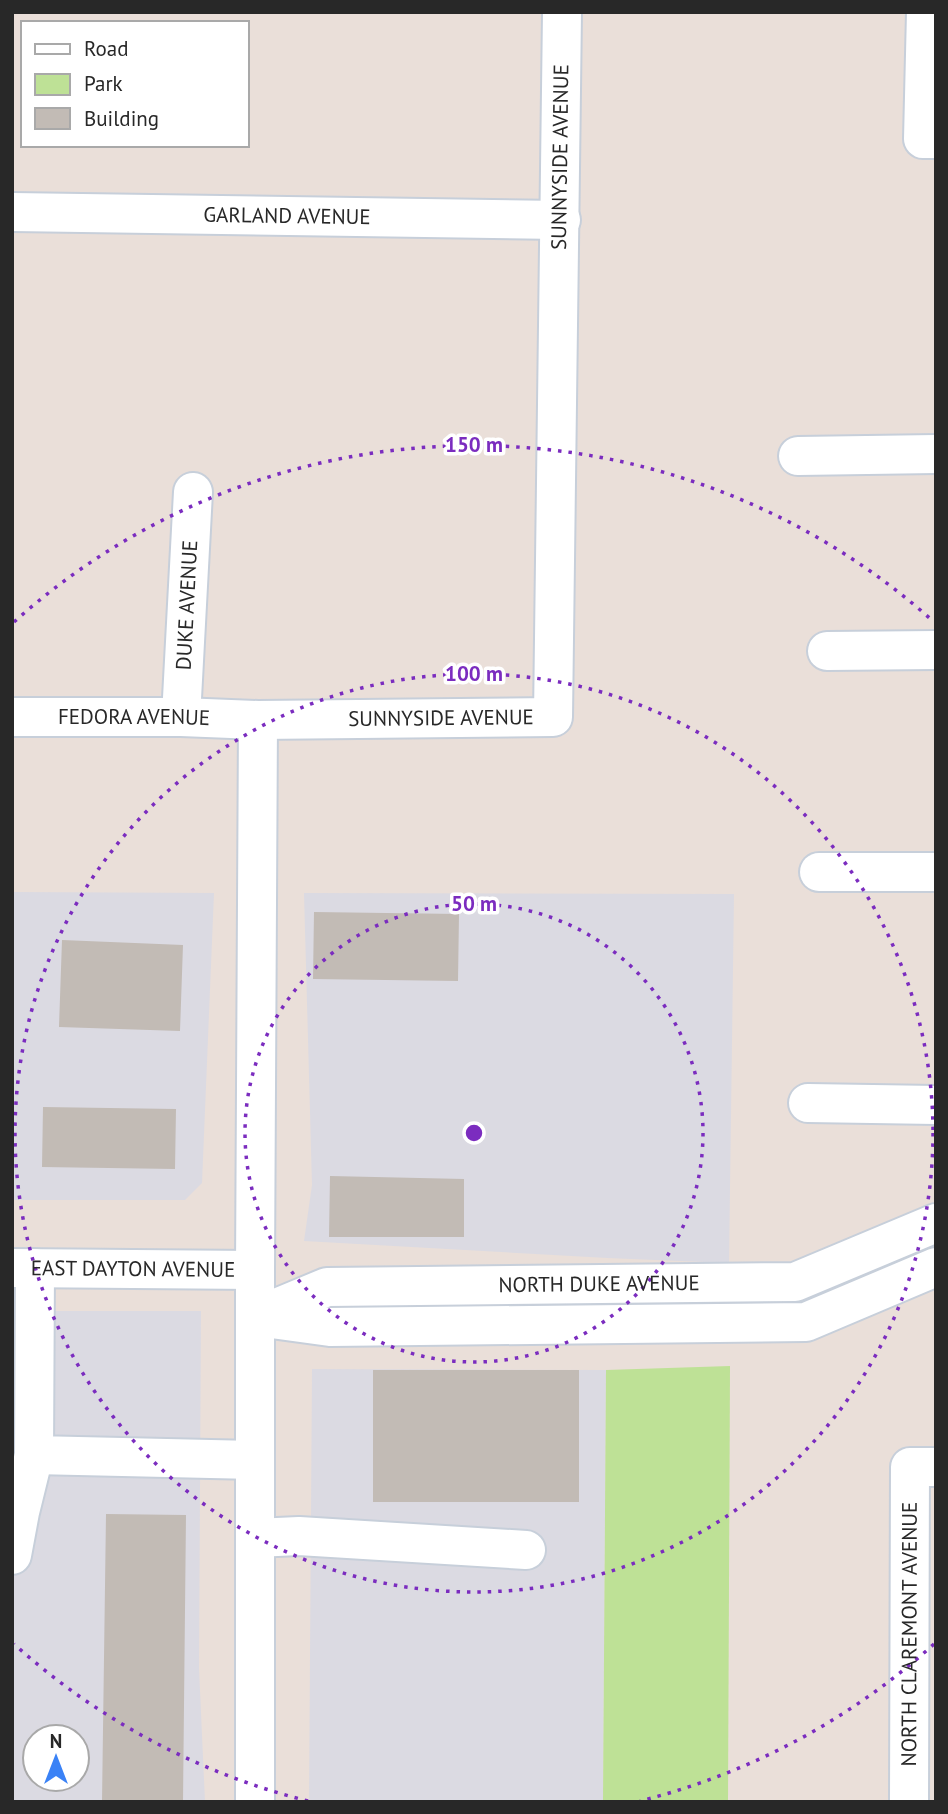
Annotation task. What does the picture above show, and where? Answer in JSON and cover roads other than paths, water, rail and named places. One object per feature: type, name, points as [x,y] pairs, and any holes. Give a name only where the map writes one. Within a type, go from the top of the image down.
[{"type":"street","name":"SUNNYSIDE AVENUE","points":[[258,720],[553,717],[562,12]]},
{"type":"street","points":[[926,12],[929,139]]},
{"type":"street","name":"GARLAND AVENUE","points":[[12,212],[561,220]]},
{"type":"street","points":[[798,456],[936,454]]},
{"type":"street","name":"DUKE AVENUE","points":[[181,717],[193,492]]},
{"type":"street","points":[[827,651],[936,650]]},
{"type":"street","name":"FEDORA AVENUE","points":[[12,717],[258,720]]},
{"type":"street","points":[[255,1802],[258,720]]},
{"type":"street","points":[[819,872],[936,872]]},
{"type":"street","points":[[808,1103],[936,1105]]},
{"type":"street","name":"NORTH DUKE AVENUE","points":[[255,1317],[327,1287],[795,1282],[936,1223]]},
{"type":"street","name":"NORTH DUKE AVENUE","points":[[255,1317],[330,1327],[806,1322],[936,1267]]},
{"type":"street","points":[[12,1555],[34,1455],[24,1268]]},
{"type":"street","name":"EAST DAYTON AVENUE","points":[[24,1268],[255,1270]]},
{"type":"street","points":[[34,1455],[255,1460]]},
{"type":"street","name":"NORTH CLAREMONT AVENUE","points":[[909,1802],[923,1468]]},
{"type":"street","points":[[255,1538],[299,1536],[526,1550]]}]
